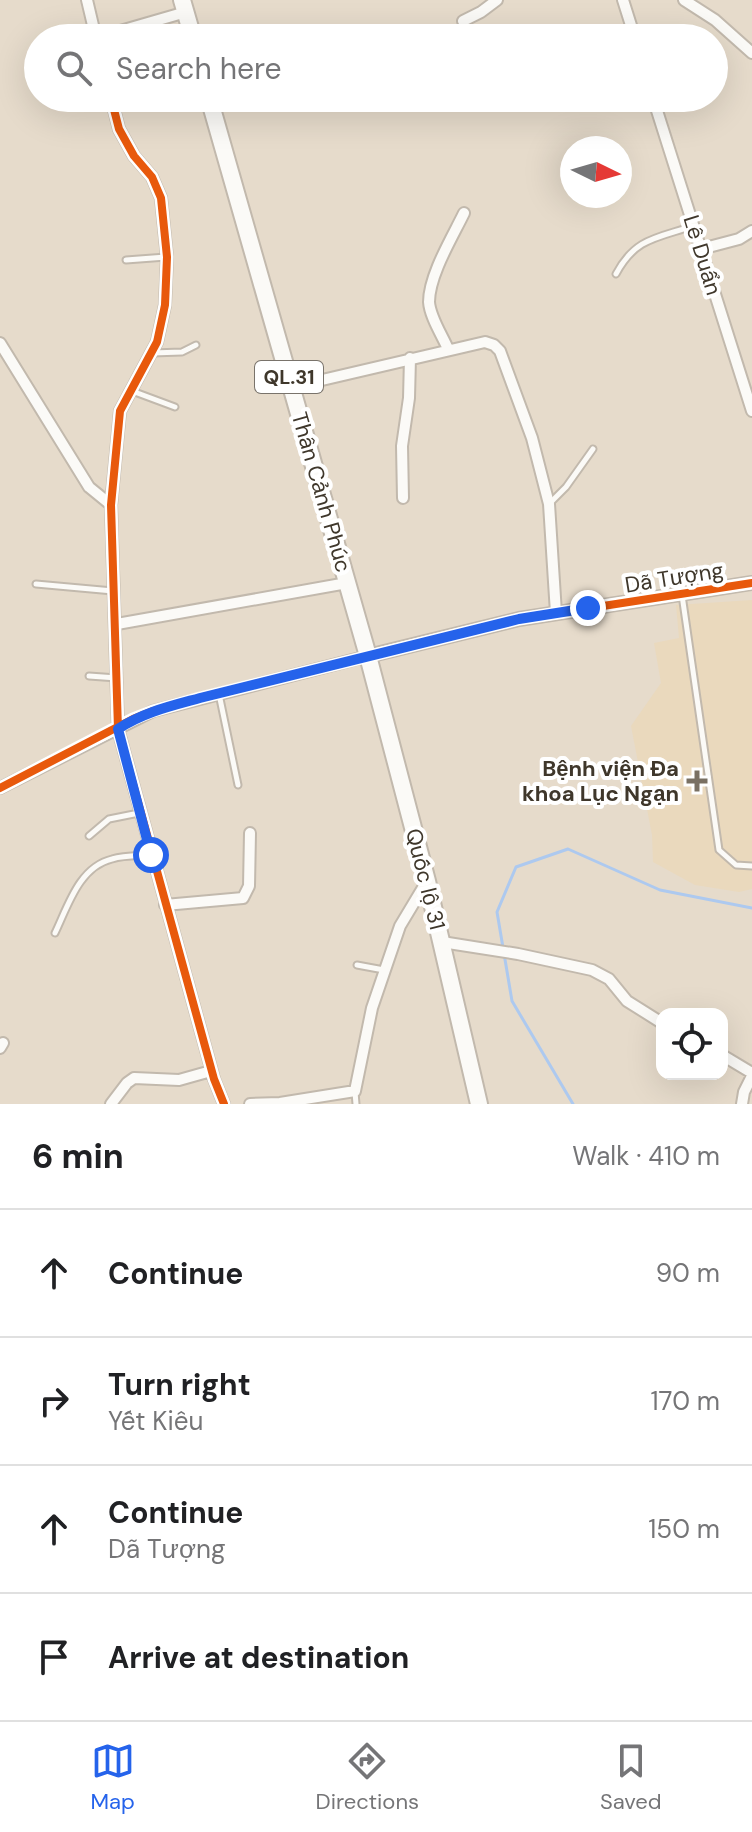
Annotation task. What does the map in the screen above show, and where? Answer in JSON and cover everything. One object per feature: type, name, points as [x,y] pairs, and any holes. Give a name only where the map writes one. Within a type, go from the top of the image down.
[{"type":"highway","name":"Thân Cảnh Phúc","points":[[213,112],[368,656]]},
{"type":"highway","name":"Quốc lộ 31","points":[[368,656],[427,881],[479,1104]]},
{"type":"street","points":[[87,0],[93,24]]},
{"type":"street","points":[[463,21],[497,0]]},
{"type":"street","points":[[623,0],[631,24]]},
{"type":"street","points":[[684,0],[719,24]]},
{"type":"street","points":[[134,24],[184,6]]},
{"type":"street","points":[[728,32],[752,53]]},
{"type":"street","points":[[115,112],[119,129],[134,156],[152,177],[161,198],[167,257],[165,305],[157,342],[120,411],[111,505],[118,729],[211,1071],[224,1104]]},
{"type":"street","name":"Lê Duẩn","points":[[657,112],[752,411]]},
{"type":"street","points":[[448,349],[429,302],[439,269],[464,213]]},
{"type":"street","points":[[701,249],[739,239],[752,231]]},
{"type":"street","points":[[292,387],[448,349],[485,342],[494,345],[500,351],[532,438],[549,504],[556,613]]},
{"type":"street","points":[[0,343],[89,487],[111,505]]},
{"type":"street","points":[[403,498],[402,446],[409,398],[410,358]]},
{"type":"street","points":[[117,624],[347,583]]},
{"type":"street","name":"Dã Tượng","points":[[368,656],[519,619],[752,583]]},
{"type":"street","points":[[0,788],[153,711],[368,656]]},
{"type":"street","points":[[165,905],[243,898],[249,886],[250,833]]},
{"type":"street","points":[[250,1104],[280,1103],[355,1091],[372,1008],[400,926],[427,881]]},
{"type":"street","points":[[442,942],[592,970],[609,979],[627,1001],[656,1019]]},
{"type":"street","points":[[728,1059],[752,1074],[742,1104]]},
{"type":"street","points":[[111,1104],[134,1078],[187,1079],[211,1071]]},
{"type":"lane","points":[[616,274],[623,260],[637,246],[694,226]]},
{"type":"lane","points":[[126,260],[167,257]]},
{"type":"lane","points":[[151,354],[182,352],[196,345]]},
{"type":"lane","points":[[131,391],[175,407]]},
{"type":"lane","points":[[549,504],[566,487],[593,449]]},
{"type":"lane","points":[[36,584],[114,591]]},
{"type":"lane","points":[[682,594],[719,850],[736,865],[752,866]]},
{"type":"lane","points":[[89,676],[118,678]]},
{"type":"lane","points":[[219,693],[238,785]]},
{"type":"lane","points":[[89,836],[109,819],[140,813]]},
{"type":"lane","points":[[55,933],[79,885],[94,868],[114,858],[151,855]]},
{"type":"lane","points":[[357,965],[385,971]]},
{"type":"lane","points":[[355,1091],[356,1104]]},
{"type":"shaded area","name":"Bệnh viện Đa khoa Lục Ngạn","points":[[752,600],[752,889],[739,892],[695,885],[653,862],[652,835],[631,726],[661,683],[654,643],[679,638],[676,605]]},
{"type":"waterway","points":[[573,1104],[512,1001],[497,912],[516,867],[568,849],[660,890],[752,908]]},
{"type":"cycle path","points":[[115,112],[119,129],[134,156],[152,177],[161,198],[167,257],[165,305],[157,342],[120,411],[111,505],[118,729],[214,1079],[224,1104]]},
{"type":"cycle path","points":[[0,788],[133,719],[200,698],[519,619],[752,583]]},
{"type":"place","name":"Bệnh viện Đa khoa Lục Ngạn","points":[[697,781]]},
{"type":"route","points":[[151,855],[118,729],[133,719],[200,698],[519,619],[588,608]]}]
